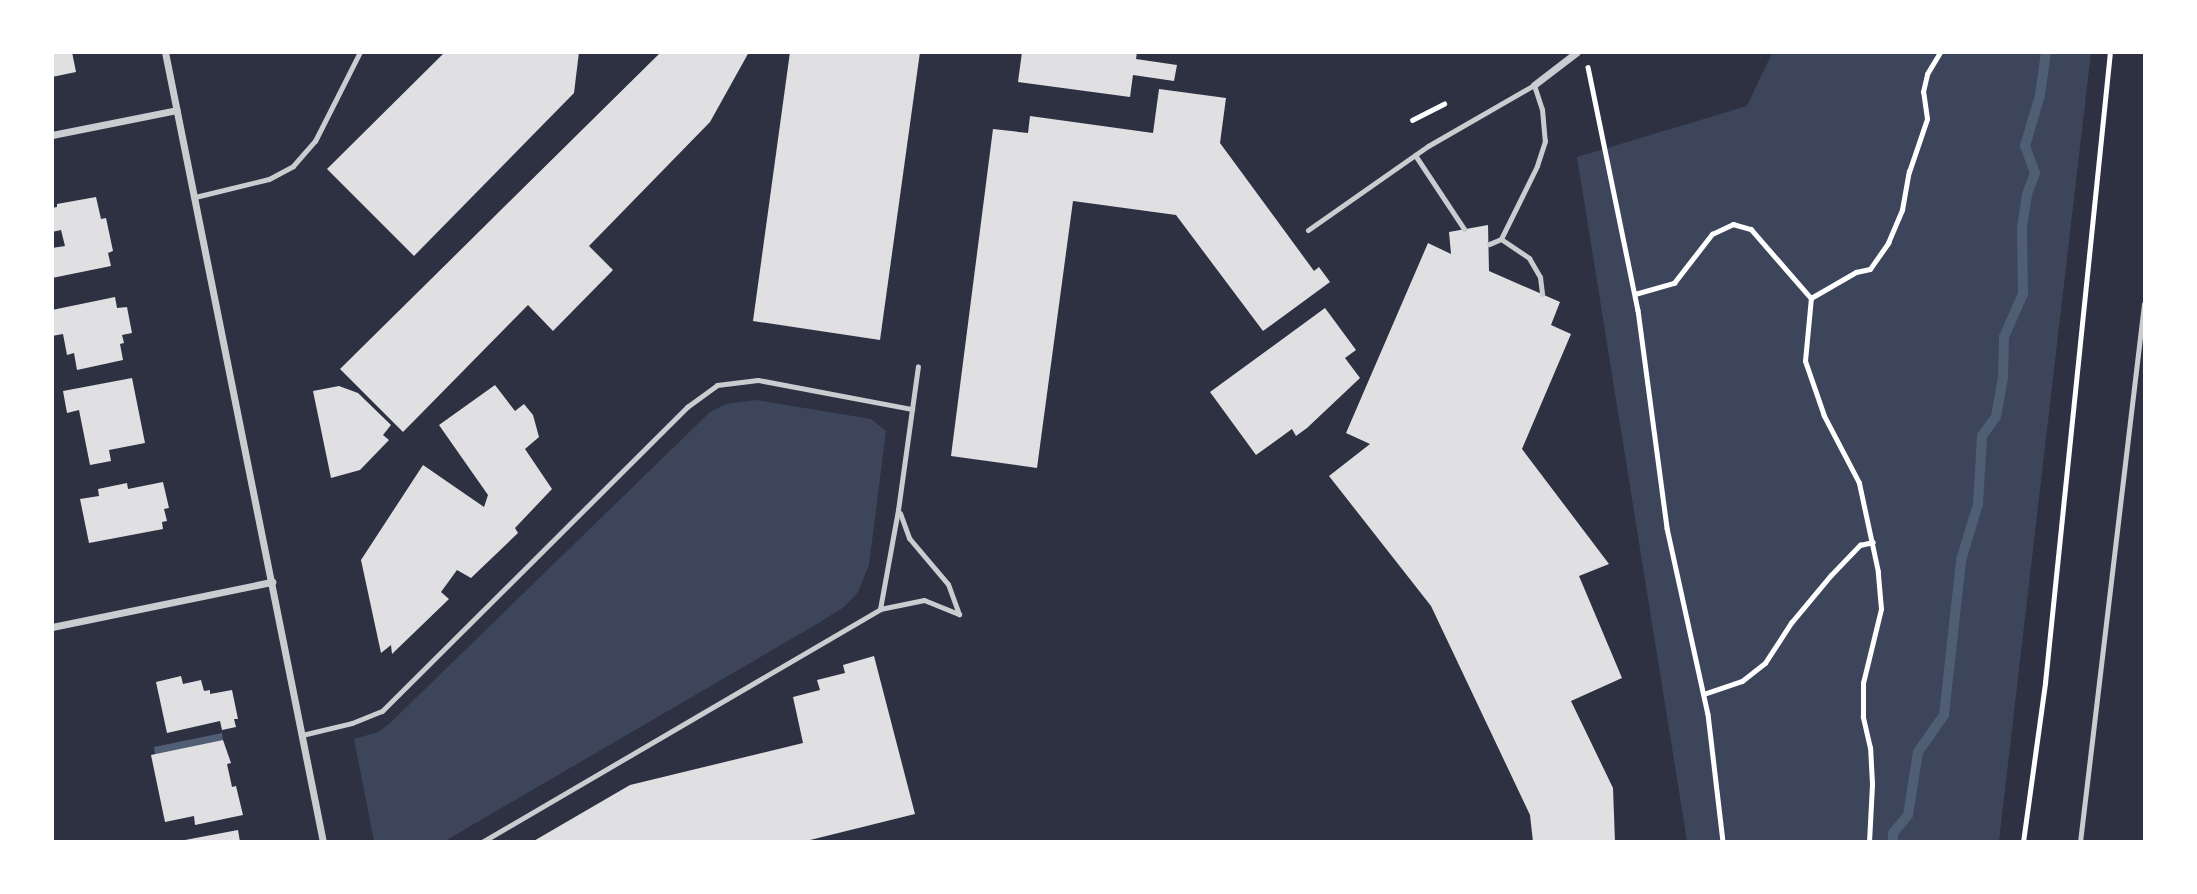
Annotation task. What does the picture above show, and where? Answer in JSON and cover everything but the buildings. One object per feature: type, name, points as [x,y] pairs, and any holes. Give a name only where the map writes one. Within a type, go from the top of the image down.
[{"type":"street","points":[[165,52],[323,842]]},
{"type":"street","points":[[1534,85],[1577,52]]},
{"type":"street","points":[[52,135],[177,110]]},
{"type":"street","points":[[52,626],[272,582]]},
{"type":"lane","points":[[195,197],[269,179],[293,166],[315,141],[360,52]]},
{"type":"lane","points":[[1308,230],[1415,155],[1534,85],[1542,109],[1545,141],[1537,166],[1501,239],[1489,244]]},
{"type":"lane","points":[[1415,155],[1464,229]]},
{"type":"lane","points":[[1501,239],[1529,258],[1540,278],[1542,294]]},
{"type":"lane","points":[[2080,842],[2144,304]]},
{"type":"lane","points":[[880,609],[898,510],[918,366]]},
{"type":"lane","points":[[302,735],[352,723],[382,711],[687,407],[717,385],[758,380],[912,409]]},
{"type":"lane","points":[[482,842],[880,609],[924,600],[959,614],[948,584],[909,538],[898,510]]},
{"type":"path","points":[[1811,298],[1856,272],[1870,269],[1888,243],[1902,210],[1909,172],[1927,119],[1923,92],[1927,74],[1940,52]]},
{"type":"path","points":[[2023,842],[2045,683],[2110,52]]},
{"type":"path","points":[[1589,69],[1635,294],[1667,528],[1704,694],[1723,842]]},
{"type":"path","points":[[1412,120],[1444,104]]},
{"type":"path","points":[[1635,294],[1674,283],[1712,234],[1732,224],[1751,229],[1811,298],[1805,361],[1824,416],[1859,483],[1873,542],[1881,609],[1863,682],[1863,718],[1870,748],[1872,784],[1869,842]]},
{"type":"path","points":[[1704,694],[1742,681],[1765,663],[1791,623],[1831,575],[1860,545],[1873,542]]},
{"type":"shaded area","points":[[1772,53],[2091,53],[1999,841],[1687,841],[1577,157],[1747,106]]},
{"type":"shaded area","points":[[756,400],[871,419],[886,431],[869,565],[858,592],[844,607],[817,624],[445,841],[374,841],[354,739],[378,732],[389,724],[710,412],[726,404]]},
{"type":"shaded area","points":[[222,733],[223,740],[155,755],[154,747]]},
{"type":"waterway","points":[[1893,842],[1893,833],[1908,815],[1918,752],[1944,715],[1961,560],[1978,504],[1982,436],[1996,417],[2003,378],[2004,337],[2023,294],[2022,227],[2027,194],[2035,173],[2025,146],[2040,95],[2046,52]]}]
